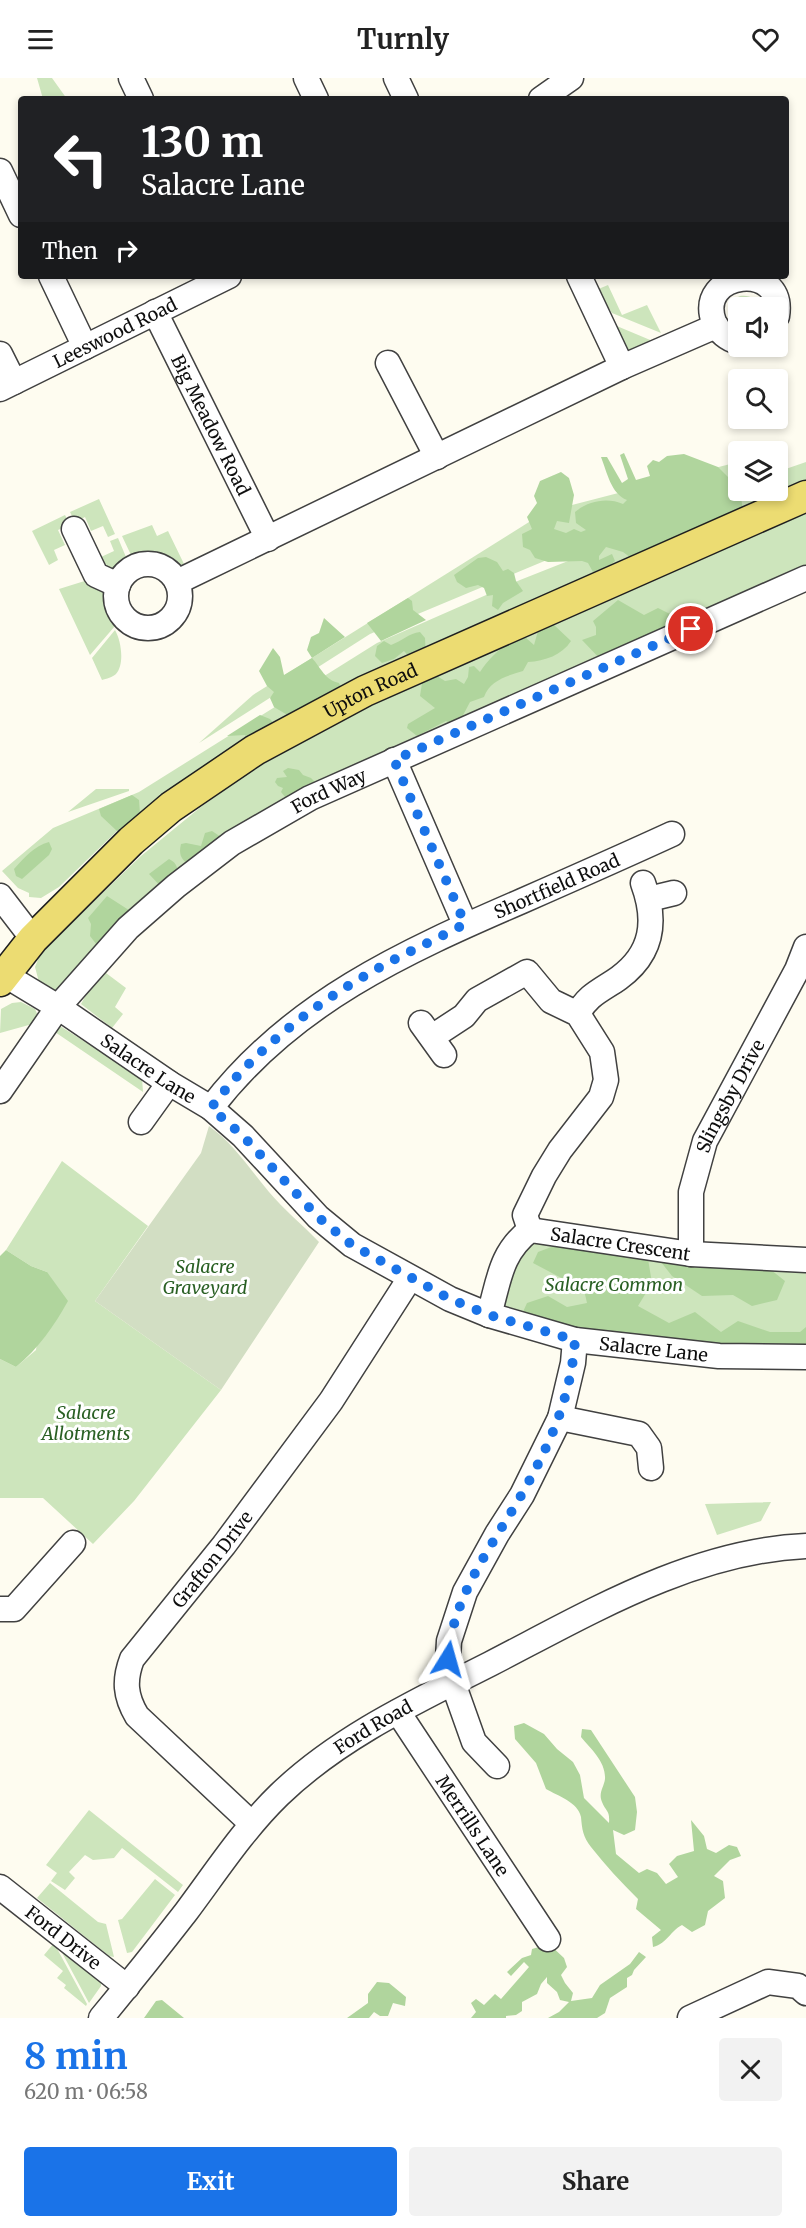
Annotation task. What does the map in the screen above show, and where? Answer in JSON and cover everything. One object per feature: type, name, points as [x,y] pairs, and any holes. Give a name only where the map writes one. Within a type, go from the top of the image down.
[{"type":"main road","name":"Upton Road","points":[[2,978],[33,939],[130,841],[171,807],[255,750],[302,723],[384,682],[536,617],[806,496]]},
{"type":"street","points":[[131,78],[140,96]]},
{"type":"street","points":[[306,78],[315,96]]},
{"type":"street","points":[[396,78],[405,96]]},
{"type":"street","points":[[545,96],[571,78]]},
{"type":"street","points":[[0,171],[18,209]]},
{"type":"street","points":[[52,279],[85,347]]},
{"type":"street","name":"Leeswood Road","points":[[7,386],[222,279]]},
{"type":"street","points":[[580,279],[622,367]]},
{"type":"street","points":[[728,337],[716,326],[712,316],[712,306],[720,288],[736,279]]},
{"type":"street","points":[[758,279],[770,289],[774,297]]},
{"type":"street","name":"Big Meadow Road","points":[[155,312],[268,539]]},
{"type":"street","points":[[177,582],[622,367],[716,326]]},
{"type":"street","points":[[0,354],[7,386]]},
{"type":"street","points":[[388,363],[437,457]]},
{"type":"street","points":[[74,529],[96,575],[118,585]]},
{"type":"street","points":[[147,564],[158,566],[168,571],[177,582],[180,594],[178,607],[172,616],[161,625],[149,628],[137,626],[126,620],[118,609],[116,597],[118,585],[124,575],[134,567],[147,564]]},
{"type":"street","name":"Ford Way","points":[[0,1091],[58,1007],[128,928],[176,886],[232,843],[310,798],[806,578]]},
{"type":"street","points":[[394,760],[465,924]]},
{"type":"street","name":"Shortfield Road","points":[[211,1108],[231,1081],[297,1020],[363,976],[465,924],[672,834]]},
{"type":"street","points":[[578,1014],[583,1003],[593,993],[619,978],[635,964],[646,945],[652,925],[646,891],[674,893]]},
{"type":"street","points":[[0,896],[33,939]]},
{"type":"street","name":"Slingsby Drive","points":[[691,1254],[691,1192],[705,1141],[797,970],[806,947]]},
{"type":"street","points":[[432,1038],[464,1016],[477,1000],[523,963],[550,1001],[578,1014],[602,1052],[606,1080],[602,1097],[560,1150],[544,1176],[525,1215],[530,1230]]},
{"type":"street","name":"Salacre Lane","points":[[2,978],[58,1007],[169,1083],[211,1108],[243,1136],[329,1227],[352,1245],[450,1299],[489,1315],[575,1340],[719,1356],[806,1357]]},
{"type":"street","points":[[141,1122],[169,1083]]},
{"type":"street","name":"Salacre Crescent","points":[[489,1315],[507,1255],[516,1241],[530,1230],[691,1254],[806,1260]]},
{"type":"street","name":"Grafton Drive","points":[[251,1823],[137,1716],[127,1695],[127,1673],[132,1659],[225,1545],[332,1401],[410,1278]]},
{"type":"street","points":[[497,1766],[474,1742],[453,1683],[448,1659],[449,1641],[465,1592],[522,1494],[560,1418],[573,1363],[575,1340]]},
{"type":"street","points":[[560,1418],[639,1434],[649,1448],[651,1468]]},
{"type":"street","points":[[0,1609],[14,1609],[73,1543]]},
{"type":"street","name":"Ford Road","points":[[100,2018],[186,1911],[251,1823],[314,1765],[352,1738],[619,1597],[652,1583],[687,1570],[757,1550],[806,1546]]},
{"type":"street","name":"Merrills Lane","points":[[398,1712],[548,1939]]},
{"type":"street","name":"Ford Drive","points":[[0,1887],[127,1987]]},
{"type":"street","points":[[690,2018],[768,1982],[798,1986],[806,1993]]},
{"type":"green space","points":[[37,78],[52,78],[65,96],[42,96]]},
{"type":"green space","points":[[608,285],[622,315],[647,305],[661,333],[612,313],[596,290]]},
{"type":"green space","points":[[612,324],[655,342],[626,355]]},
{"type":"green space","points":[[624,453],[636,480],[650,476],[647,466],[653,460],[659,462],[667,456],[684,454],[718,467],[728,477],[728,501],[742,501],[744,516],[669,549],[655,546],[657,554],[638,563],[623,552],[606,547],[599,556],[599,560],[612,554],[615,561],[593,572],[588,563],[582,561],[548,562],[535,558],[530,550],[523,547],[522,534],[532,529],[527,517],[537,503],[534,496],[540,481],[561,472],[569,478],[574,495],[569,523],[557,521],[554,529],[566,533],[574,529],[581,532],[586,530],[576,523],[575,512],[580,508],[598,501],[623,504],[627,500],[613,488],[601,457],[607,457],[622,483],[628,479],[620,455]]},
{"type":"green space","points":[[806,462],[806,488],[788,496],[788,468]]},
{"type":"green space","points":[[728,465],[728,484],[370,634],[199,743],[253,695],[545,512]]},
{"type":"green space","points":[[728,495],[728,501],[778,501],[191,777],[117,831],[59,887],[41,898],[29,897],[29,893],[18,888],[2,871],[53,828],[139,792],[377,643],[520,580],[682,516]]},
{"type":"green space","points":[[99,499],[115,534],[108,537],[103,526],[91,531],[85,517],[75,522],[70,512]]},
{"type":"green space","points":[[806,513],[806,572],[323,787],[64,985],[51,993],[40,986],[35,967],[41,952],[141,856],[202,806],[266,761],[334,722]]},
{"type":"green space","points":[[65,515],[70,525],[58,530],[65,545],[54,550],[58,560],[49,565],[32,531]]},
{"type":"green space","points":[[152,525],[157,536],[168,531],[184,564],[181,565],[157,553],[145,552],[131,555],[122,536]]},
{"type":"green space","points":[[118,538],[126,557],[109,573],[98,563],[101,557],[114,551],[110,541]]},
{"type":"green space","points":[[486,557],[497,562],[503,571],[508,569],[514,573],[523,591],[503,603],[498,610],[492,606],[493,595],[487,596],[484,588],[478,585],[466,588],[457,582],[454,575],[478,558]]},
{"type":"green space","points":[[91,579],[103,590],[107,611],[115,626],[90,655],[59,589]]},
{"type":"green space","points":[[408,598],[412,601],[413,610],[426,620],[381,641],[367,623]]},
{"type":"green space","points":[[618,600],[644,615],[658,608],[688,623],[603,662],[582,640],[596,635],[593,621]]},
{"type":"green space","points":[[324,618],[345,637],[312,658],[307,650],[311,637],[319,633]]},
{"type":"green space","points":[[553,624],[571,641],[558,654],[547,659],[528,662],[523,671],[505,677],[490,686],[484,697],[470,702],[459,723],[452,724],[446,721],[417,736],[407,728],[408,724],[435,708],[420,696],[422,683],[437,676],[445,681],[456,679],[464,684],[468,677],[469,667],[474,666],[480,672],[500,650],[518,639],[525,637],[534,645],[538,631]]},
{"type":"green space","points":[[115,630],[120,646],[119,670],[111,677],[102,680],[92,658]]},
{"type":"green space","points":[[420,632],[425,638],[426,656],[414,662],[404,651],[394,659],[382,663],[375,656],[377,646],[384,641],[391,645]]},
{"type":"green space","points":[[273,648],[280,657],[284,675],[312,658],[327,676],[339,683],[344,694],[294,719],[274,707],[270,698],[274,692],[267,686],[259,671]]},
{"type":"green space","points":[[260,715],[270,719],[278,728],[251,742],[245,735],[227,736]]},
{"type":"green space","points":[[288,768],[299,770],[318,785],[290,803],[281,792],[283,788],[275,782],[277,778],[287,777],[283,771]]},
{"type":"green space","points":[[96,789],[129,789],[129,791],[68,812]]},
{"type":"green space","points":[[132,795],[139,800],[140,814],[117,831],[101,816],[99,809]]},
{"type":"green space","points":[[212,831],[227,841],[193,867],[186,863],[180,852],[181,844],[201,846],[205,833]]},
{"type":"green space","points":[[49,842],[52,849],[49,855],[22,879],[16,876],[14,869],[22,860],[34,849]]},
{"type":"green space","points":[[169,859],[176,865],[178,879],[164,890],[149,874]]},
{"type":"green space","points":[[107,896],[135,914],[100,949],[90,936],[91,924],[88,918]]},
{"type":"green space","points":[[106,973],[126,988],[115,1007],[123,1014],[112,1028],[81,1004]]},
{"type":"green space","points":[[21,1002],[35,1009],[38,1016],[36,1023],[0,1033],[1,1009],[12,1003]]},
{"type":"green space","points":[[60,1026],[142,1078],[143,1092],[52,1030]]},
{"type":"green space","name":"Salacre Graveyard","points":[[209,1126],[234,1148],[275,1199],[319,1242],[221,1390],[95,1301],[201,1153]]},
{"type":"green space","name":"Salacre Allotments","points":[[62,1161],[148,1226],[95,1301],[221,1390],[134,1501],[93,1544],[43,1498],[0,1498],[0,1359],[16,1367],[36,1350],[47,1272],[31,1266],[6,1250]]},
{"type":"green space","points":[[535,1239],[806,1268],[806,1350],[513,1316],[502,1303],[508,1274]]},
{"type":"green space","name":"Salacre Common","points":[[562,1243],[648,1259],[652,1283],[638,1306],[669,1323],[695,1312],[721,1332],[738,1321],[770,1332],[800,1332],[806,1327],[806,1350],[582,1336],[522,1314],[527,1303],[548,1296],[567,1307],[587,1303],[584,1290],[533,1263],[538,1252]]},
{"type":"green space","points":[[6,1250],[31,1266],[47,1272],[68,1301],[45,1336],[16,1367],[0,1359],[0,1256]]},
{"type":"green space","points":[[661,1262],[766,1266],[785,1281],[777,1300],[752,1306],[733,1295],[702,1296],[672,1276]]},
{"type":"green space","points":[[771,1502],[761,1521],[717,1535],[705,1504]]},
{"type":"green space","points":[[524,1723],[544,1734],[573,1762],[580,1775],[584,1798],[609,1823],[608,1813],[601,1799],[605,1773],[597,1756],[581,1737],[582,1729],[591,1730],[635,1797],[637,1812],[635,1830],[624,1835],[613,1830],[616,1854],[639,1873],[647,1869],[657,1873],[666,1884],[678,1877],[669,1864],[677,1856],[694,1851],[691,1820],[704,1836],[707,1849],[716,1853],[729,1845],[737,1847],[741,1856],[730,1860],[714,1876],[723,1881],[725,1898],[708,1911],[705,1925],[692,1932],[682,1925],[662,1943],[653,1947],[652,1937],[661,1930],[636,1909],[638,1899],[586,1840],[581,1817],[576,1807],[546,1789],[536,1763],[515,1739],[514,1726]]},
{"type":"green space","points":[[89,1810],[183,1885],[178,1892],[122,1848],[114,1858],[93,1860],[85,1855],[69,1872],[75,1878],[65,1890],[51,1881],[57,1873],[46,1865]]},
{"type":"green space","points":[[155,1879],[175,1895],[132,1952],[127,1953],[118,1920],[122,1919]]},
{"type":"green space","points":[[50,1883],[98,1922],[106,1924],[114,1957],[109,1956],[37,1898]]},
{"type":"green space","points":[[54,1943],[86,2006],[64,1988],[66,1985],[57,1978],[63,1971],[44,1955]]},
{"type":"green space","points":[[549,1944],[564,1958],[567,1967],[561,1975],[573,1993],[571,2001],[592,1998],[600,1985],[630,1964],[639,1952],[646,1957],[627,1978],[627,1987],[610,1998],[605,2013],[597,2018],[548,2018],[559,2012],[569,2002],[560,2000],[557,1992],[547,1983],[547,1977],[537,1994],[522,2002],[522,2011],[516,2015],[506,2016],[506,2018],[471,2018],[476,2012],[471,2003],[476,1999],[484,2005],[495,1994],[501,1999],[529,1967],[524,1962],[511,1976],[507,1972],[522,1958],[531,1955],[532,1949]]},
{"type":"green space","points":[[59,1947],[101,1981],[101,1986],[89,2003]]},
{"type":"green space","points":[[377,1982],[389,1983],[406,1997],[405,2006],[393,2003],[388,2016],[380,2016],[374,2012],[369,2018],[347,2018],[368,2003],[368,1994]]},
{"type":"green space","points":[[162,2000],[184,2018],[144,2018],[156,2001]]},
{"type":"route","points":[[448,1659],[453,1624],[465,1592],[522,1494],[560,1418],[573,1363],[575,1340],[513,1323],[450,1299],[352,1245],[318,1217],[243,1136],[211,1108],[231,1081],[297,1020],[363,976],[465,924],[394,760],[691,629]]}]
